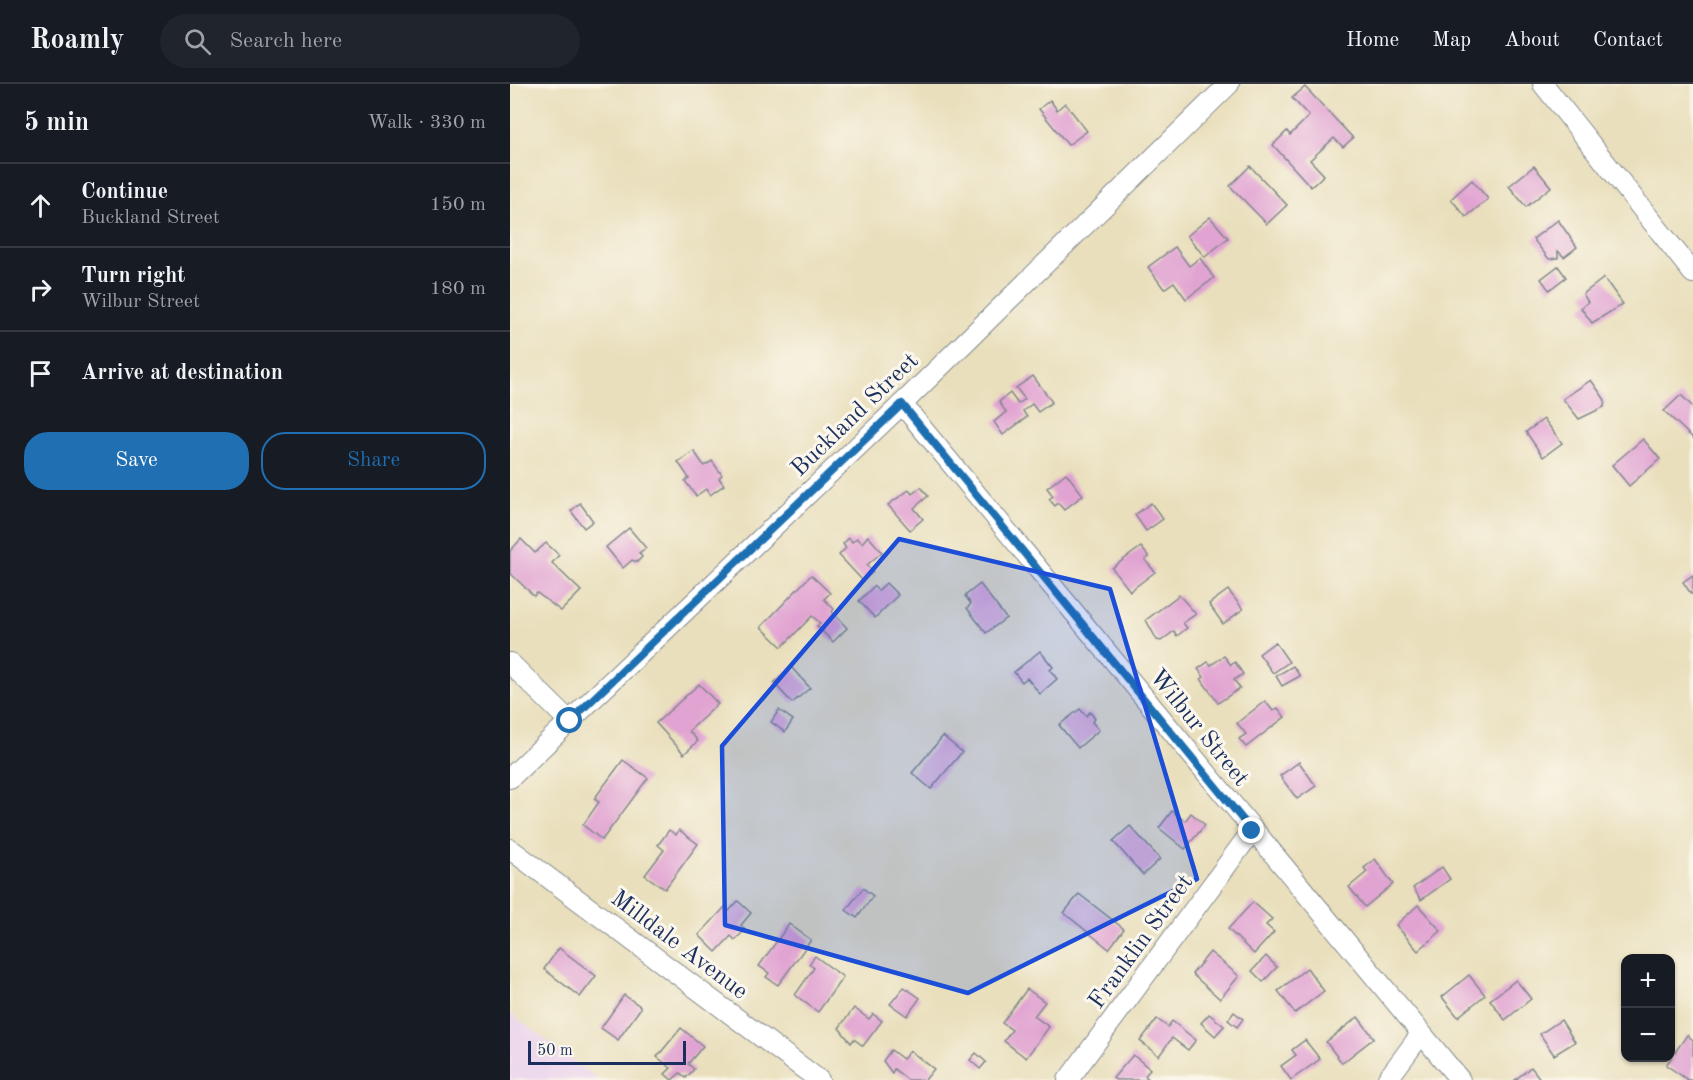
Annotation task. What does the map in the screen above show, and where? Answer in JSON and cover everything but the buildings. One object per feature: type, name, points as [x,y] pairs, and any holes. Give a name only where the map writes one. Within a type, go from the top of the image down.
[{"type":"street","name":"Buckland Street","points":[[510,778],[902,404],[1229,84]]},
{"type":"street","points":[[1543,84],[1693,273]]},
{"type":"street","name":"Wilbur Street","points":[[902,404],[1252,831],[1460,1080]]},
{"type":"street","points":[[510,663],[570,721]]},
{"type":"street","name":"Franklin Street","points":[[1068,1080],[1252,831]]},
{"type":"street","name":"Milldale Avenue","points":[[510,849],[819,1080]]},
{"type":"street","points":[[1387,1080],[1421,1034]]},
{"type":"highlighted area","points":[[899,539],[1110,589],[1197,879],[968,993],[725,925],[722,746]]},
{"type":"shaded area","points":[[510,1013],[599,1080],[510,1080]]},
{"type":"route","points":[[570,721],[902,404],[1252,831]]}]
